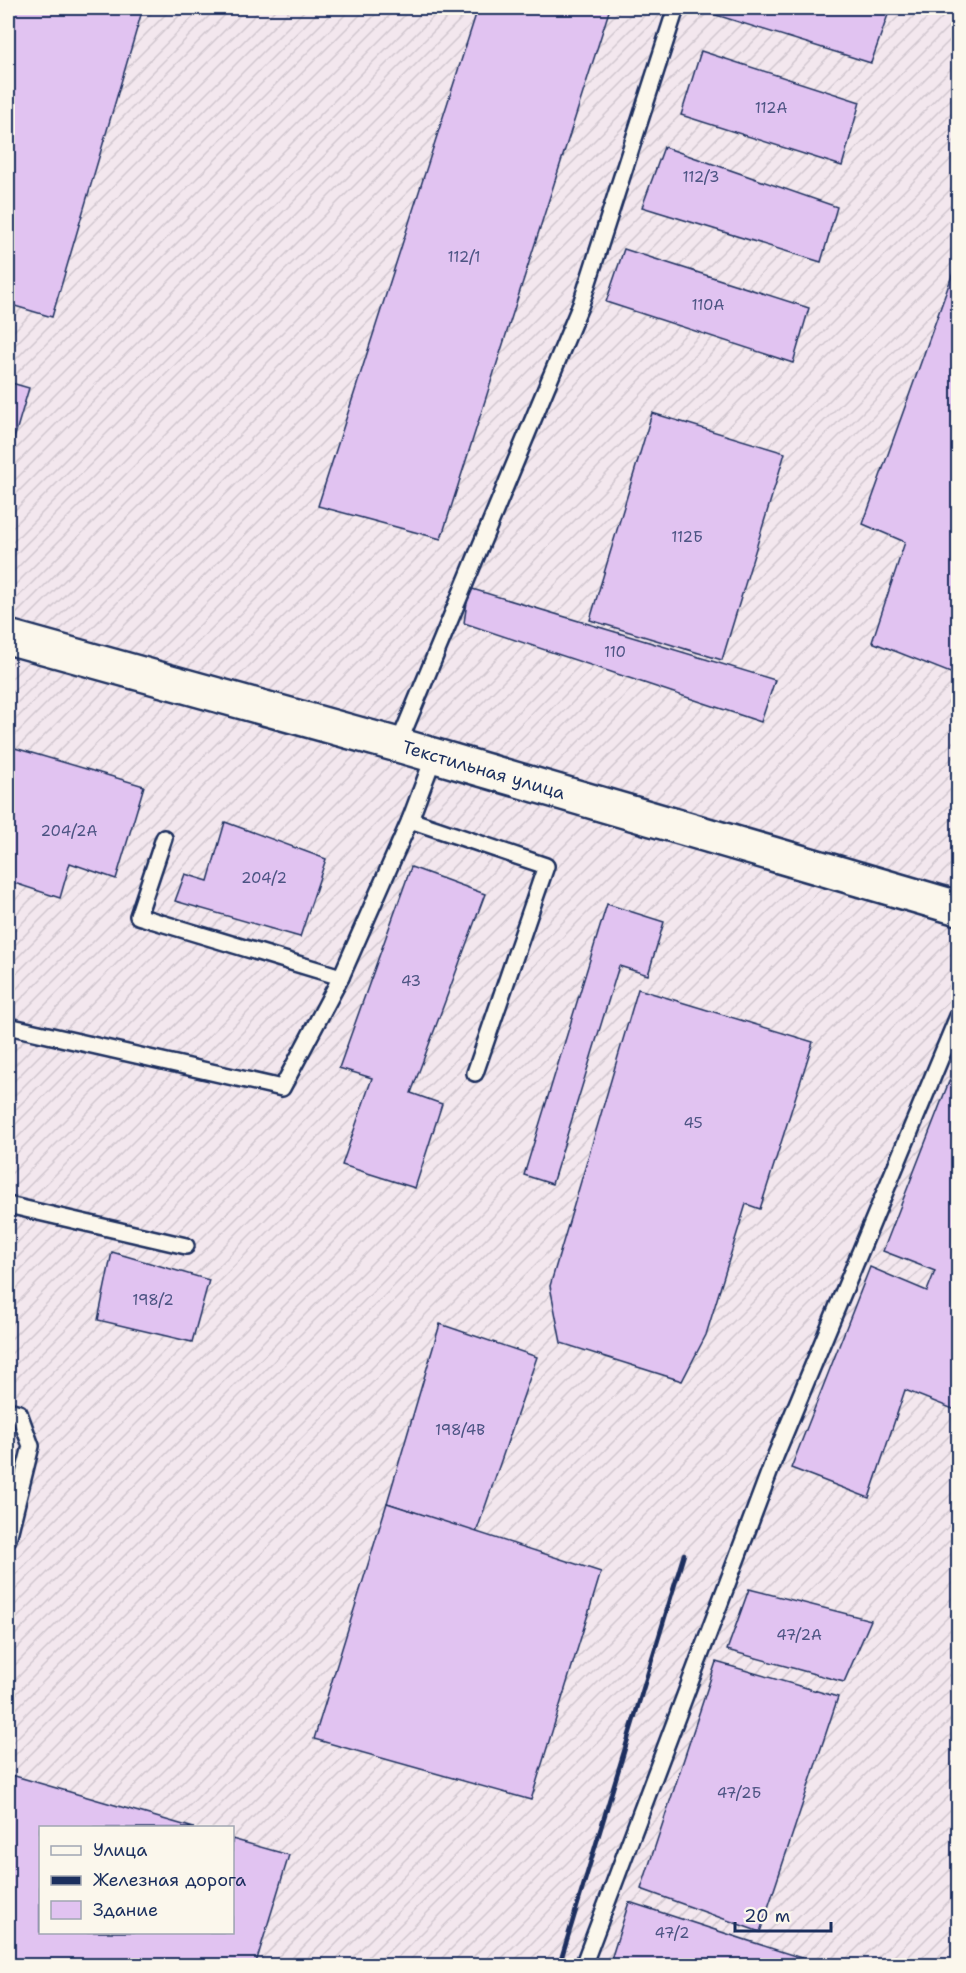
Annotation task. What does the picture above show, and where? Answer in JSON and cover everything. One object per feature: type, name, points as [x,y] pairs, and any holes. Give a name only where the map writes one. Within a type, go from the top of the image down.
[{"type":"main road","name":"Текстильная улица","points":[[8,637],[434,756],[958,908]]},
{"type":"lane","points":[[398,746],[581,304],[676,8]]},
{"type":"lane","points":[[8,1026],[282,1088],[341,977],[410,820],[434,756]]},
{"type":"lane","points":[[410,820],[546,866],[476,1072]]},
{"type":"lane","points":[[164,838],[138,916],[341,977]]},
{"type":"lane","points":[[583,1965],[776,1457],[958,1016]]},
{"type":"lane","points":[[8,1206],[186,1246]]},
{"type":"lane","points":[[8,1410],[19,1413],[31,1446],[8,1539]]},
{"type":"shaded area","points":[[8,8],[958,8],[958,1965],[8,1966]]},
{"type":"building","points":[[8,8],[143,8],[52,317],[8,304]]},
{"type":"building","points":[[478,8],[610,8],[441,539],[318,506]]},
{"type":"building","points":[[715,8],[890,9],[871,63],[713,14]]},
{"type":"building","points":[[701,51],[860,102],[842,166],[681,115]]},
{"type":"building","points":[[664,147],[837,207],[821,262],[642,207]]},
{"type":"building","points":[[624,249],[809,308],[793,363],[606,302]]},
{"type":"building","points":[[958,259],[958,676],[872,642],[905,542],[863,524]]},
{"type":"building","points":[[8,382],[29,388],[8,459]]},
{"type":"building","points":[[652,413],[785,453],[722,660],[590,620]]},
{"type":"building","points":[[469,588],[775,680],[761,722],[464,623]]},
{"type":"building","points":[[8,746],[144,786],[116,879],[70,863],[60,898],[8,881],[8,799],[12,787],[8,787]]},
{"type":"building","points":[[225,822],[326,859],[300,937],[175,901],[185,874],[208,881]]},
{"type":"building","points":[[411,867],[485,894],[411,1093],[442,1104],[415,1188],[342,1165],[372,1078],[339,1068]]},
{"type":"building","points":[[607,904],[664,922],[648,975],[619,966],[552,1184],[524,1175]]},
{"type":"building","points":[[638,989],[813,1042],[760,1209],[746,1204],[706,1335],[682,1381],[561,1343],[550,1286]]},
{"type":"building","points":[[950,1079],[958,1082],[958,1411],[905,1390],[869,1498],[791,1468],[870,1267],[927,1291],[935,1271],[883,1251]]},
{"type":"building","points":[[112,1252],[209,1280],[192,1342],[98,1320]]},
{"type":"building","points":[[440,1324],[537,1357],[476,1533],[387,1503]]},
{"type":"building","points":[[387,1503],[601,1572],[531,1800],[314,1739]]},
{"type":"building","points":[[749,1589],[871,1620],[844,1682],[727,1650]]},
{"type":"building","points":[[716,1662],[838,1697],[760,1932],[641,1889]]},
{"type":"building","points":[[8,1774],[187,1826],[39,1826],[39,1934],[234,1934],[234,1840],[289,1855],[255,1966],[27,1966],[8,1960]]},
{"type":"building","points":[[629,1902],[823,1965],[609,1966]]},
{"type":"railway","points":[[559,1966],[684,1554]]}]
